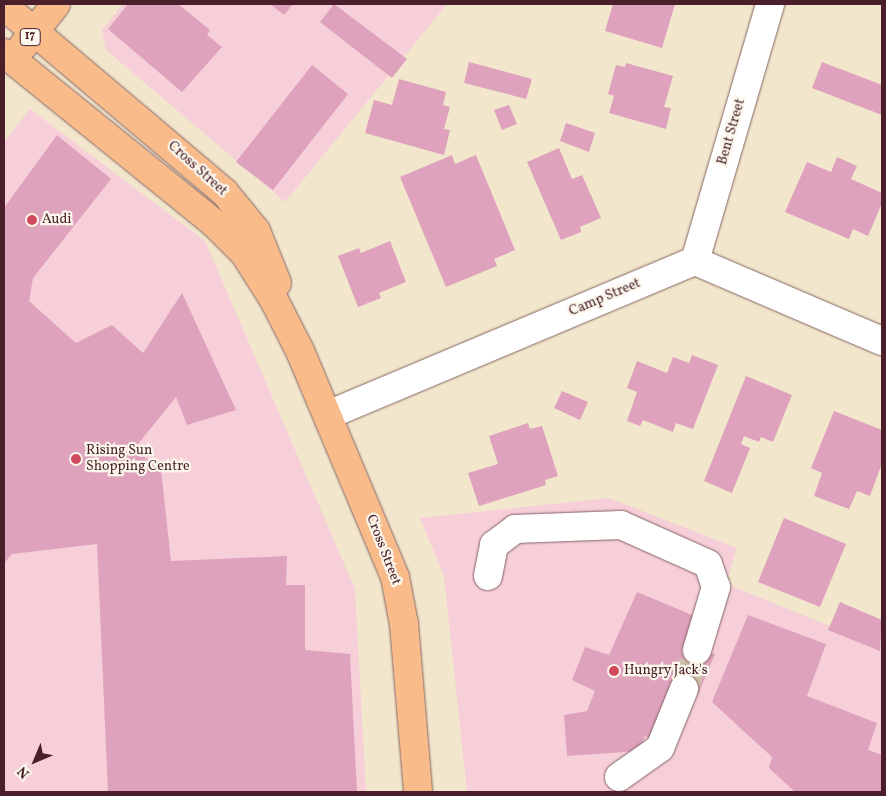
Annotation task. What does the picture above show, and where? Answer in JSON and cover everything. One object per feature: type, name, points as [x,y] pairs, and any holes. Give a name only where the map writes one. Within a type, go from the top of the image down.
[{"type":"main road","name":"17","points":[[7,61],[56,4]]},
{"type":"main road","name":"Cross Street","points":[[4,6],[165,140],[248,219],[264,246],[300,350],[395,577],[404,624],[418,792]]},
{"type":"main road","name":"Cross Street","points":[[7,61],[165,182],[237,244],[262,278],[300,350]]},
{"type":"street","name":"Bent Street","points":[[695,261],[770,4]]},
{"type":"street","points":[[695,261],[882,341]]},
{"type":"street","name":"Camp Street","points":[[328,415],[695,261]]},
{"type":"street","points":[[488,576],[494,545],[515,529],[621,525],[708,564],[716,587],[697,650]]},
{"type":"street","points":[[619,777],[660,748],[684,689]]},
{"type":"shaded area","points":[[123,4],[447,4],[285,202],[106,50],[102,30]]},
{"type":"shaded area","name":"Rising Sun Shopping Centre","points":[[30,109],[205,241],[355,589],[366,792],[4,792],[4,142]]},
{"type":"shaded area","points":[[609,498],[737,548],[726,584],[882,647],[882,792],[467,792],[444,576],[420,518]]},
{"type":"building","points":[[128,4],[178,4],[210,30],[207,35],[222,47],[182,92],[108,29]]},
{"type":"building","points":[[270,4],[293,4],[284,15]]},
{"type":"building","points":[[334,4],[407,59],[392,78],[320,22]]},
{"type":"building","points":[[613,4],[675,4],[662,48],[605,31]]},
{"type":"building","points":[[469,62],[532,79],[526,99],[464,83]]},
{"type":"building","points":[[822,62],[882,85],[882,115],[812,88]]},
{"type":"building","points":[[626,63],[673,76],[664,107],[671,108],[666,129],[609,113],[614,96],[608,94],[616,65],[625,67]]},
{"type":"building","points":[[312,65],[348,94],[273,190],[236,162]]},
{"type":"building","points":[[399,79],[446,92],[443,105],[450,107],[444,129],[450,130],[444,155],[365,133],[374,100],[392,105]]},
{"type":"building","points":[[509,105],[517,124],[502,130],[494,110]]},
{"type":"building","points":[[566,123],[595,133],[589,152],[560,141]]},
{"type":"building","name":"Rising Sun Shopping Centre","points":[[57,135],[111,179],[33,278],[29,301],[76,343],[112,325],[143,353],[182,293],[236,410],[187,425],[176,397],[134,449],[161,470],[171,561],[287,556],[286,585],[305,585],[305,650],[350,654],[357,792],[108,792],[97,544],[12,554],[4,563],[4,208]]},
{"type":"building","points":[[559,148],[572,179],[582,175],[601,218],[580,227],[581,232],[561,240],[527,162]]},
{"type":"building","points":[[452,155],[455,164],[476,155],[515,250],[494,259],[497,266],[446,287],[400,177]]},
{"type":"building","points":[[837,157],[857,166],[851,179],[882,193],[882,203],[868,236],[853,229],[849,239],[785,212],[807,162],[831,172]]},
{"type":"building","points":[[390,241],[406,282],[379,293],[381,298],[358,307],[338,256],[359,248],[361,253]]},
{"type":"building","points":[[692,355],[718,365],[693,429],[676,423],[673,432],[643,420],[640,426],[627,421],[637,392],[627,388],[637,361],[667,373],[673,357],[689,363]]},
{"type":"building","points":[[746,376],[792,395],[773,442],[761,437],[759,442],[744,436],[741,444],[750,448],[732,493],[704,481]]},
{"type":"building","points":[[562,391],[588,402],[580,420],[554,408]]},
{"type":"building","points":[[834,411],[882,430],[882,463],[870,496],[857,491],[849,509],[814,496],[822,473],[811,468]]},
{"type":"building","points":[[528,423],[530,429],[542,426],[558,476],[545,480],[546,485],[479,506],[468,473],[498,464],[489,436]]},
{"type":"building","points":[[784,518],[846,544],[820,607],[758,582]]},
{"type":"building","points":[[637,592],[697,617],[697,650],[715,654],[698,695],[684,689],[651,739],[645,736],[639,751],[567,756],[564,715],[587,711],[595,691],[572,680],[585,647],[609,655]]},
{"type":"building","points":[[840,602],[882,620],[880,651],[828,630]]},
{"type":"building","points":[[748,615],[826,644],[807,696],[877,723],[868,750],[882,755],[882,792],[795,792],[769,768],[772,757],[712,702]]},
{"type":"tunnel","points":[[684,689],[697,650]]},
{"type":"place","name":"Audi","points":[[32,220]]},
{"type":"place","name":"Rising Sun Shopping Centre","points":[[76,459]]},
{"type":"place","name":"Hungry Jack's","points":[[614,671]]}]
